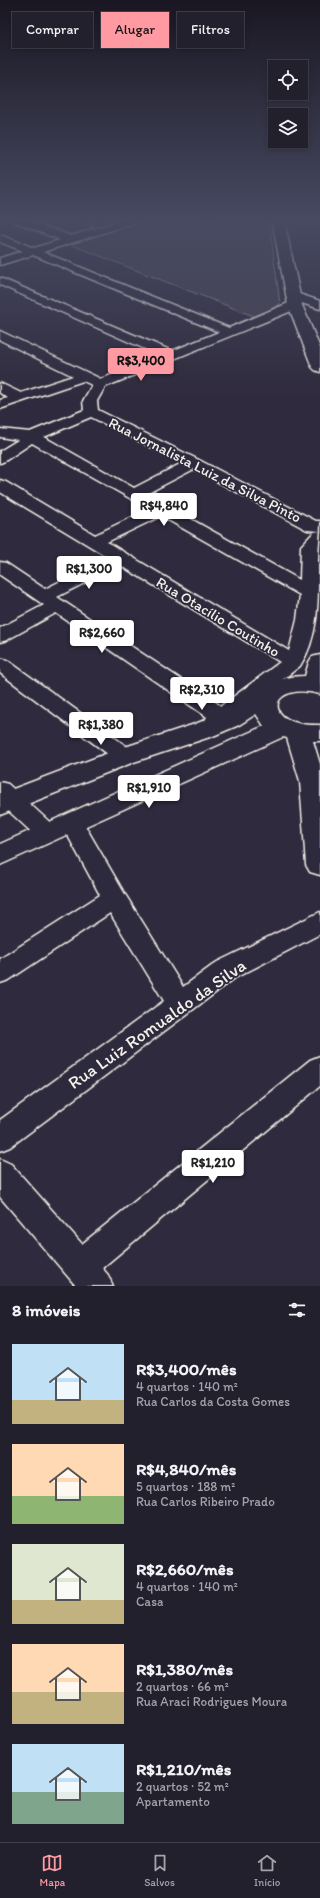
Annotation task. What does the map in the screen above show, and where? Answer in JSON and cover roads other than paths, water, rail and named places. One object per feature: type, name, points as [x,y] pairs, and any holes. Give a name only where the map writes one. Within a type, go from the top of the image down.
[{"type":"main road","points":[[290,280],[294,301],[320,367]]},
{"type":"main road","points":[[4,798],[126,756],[212,723],[243,713],[283,686],[293,684],[317,686],[320,662]]},
{"type":"main road","points":[[269,696],[265,704],[266,713],[272,721],[300,732],[316,772],[320,865]]},
{"type":"main road","points":[[0,855],[47,833],[300,732]]},
{"type":"street","points":[[103,280],[229,332]]},
{"type":"street","points":[[0,281],[172,356]]},
{"type":"street","points":[[0,458],[32,437],[91,412],[90,401],[100,384],[229,332],[294,301],[320,305]]},
{"type":"street","points":[[0,335],[100,384]]},
{"type":"street","points":[[0,405],[85,376]]},
{"type":"street","points":[[0,387],[19,398]]},
{"type":"street","name":"Rua Jornalista Luiz da Silva Pinto","points":[[91,412],[194,463],[314,526],[320,526]]},
{"type":"street","points":[[0,434],[32,437],[163,509],[310,593]]},
{"type":"street","points":[[135,494],[194,463]]},
{"type":"street","name":"Rua Otacílio Coutinho","points":[[0,484],[293,662]]},
{"type":"street","points":[[94,542],[163,509]]},
{"type":"street","points":[[0,567],[51,601],[212,723],[293,662],[301,649],[305,633],[310,593],[310,546],[320,536]]},
{"type":"street","points":[[0,636],[51,601],[120,558]]},
{"type":"street","points":[[272,572],[309,567]]},
{"type":"street","points":[[0,664],[126,756]]},
{"type":"street","points":[[4,798],[47,833]]},
{"type":"street","points":[[72,823],[114,898],[180,1004]]},
{"type":"street","points":[[0,972],[114,898]]},
{"type":"street","name":"Rua Luiz Romualdo da Silva","points":[[0,1137],[226,970],[320,922]]},
{"type":"street","points":[[0,1174],[88,1276],[320,1069]]}]
